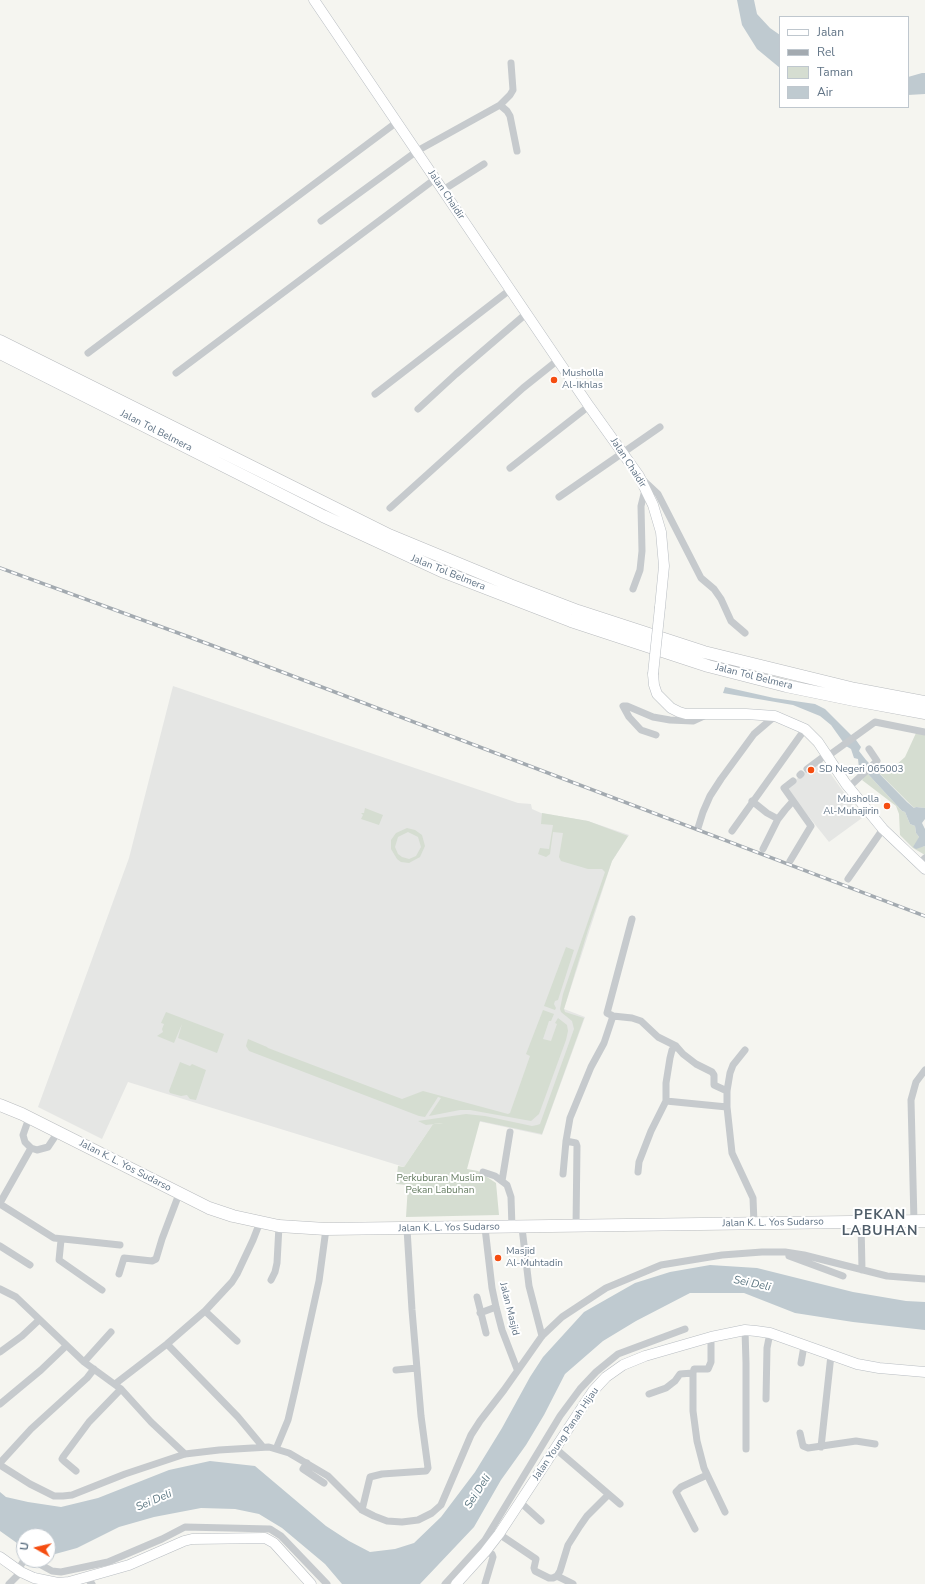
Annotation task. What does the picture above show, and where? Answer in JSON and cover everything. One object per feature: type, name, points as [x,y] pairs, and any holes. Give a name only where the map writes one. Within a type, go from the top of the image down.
[{"type":"highway","name":"Jalan Tol Belmera","points":[[0,341],[389,535],[510,586],[578,611],[704,652],[855,689],[925,702]]},
{"type":"highway","name":"Jalan Tol Belmera","points":[[0,353],[323,516],[444,572],[571,621],[708,666],[793,688],[925,713]]},
{"type":"highway","name":"Jalan K. L. Yos Sudarso","points":[[0,1105],[58,1132],[179,1194],[218,1211],[280,1226],[326,1230],[754,1223],[919,1222]]},
{"type":"street","name":"Jalan Chaidir","points":[[314,0],[589,406],[639,476],[653,505],[661,532],[664,566],[654,674],[654,685],[657,694],[671,708],[686,714],[746,714],[775,716],[793,722],[805,729],[818,742],[849,787],[883,829],[923,864]]},
{"type":"street","points":[[321,221],[417,151],[500,105],[510,96],[513,90],[511,63]]},
{"type":"street","points":[[500,105],[510,116],[517,151]]},
{"type":"street","points":[[88,353],[397,122]]},
{"type":"street","points":[[443,190],[484,164]]},
{"type":"street","points":[[176,373],[435,179]]},
{"type":"street","points":[[375,394],[511,289]]},
{"type":"street","points":[[418,409],[527,313]]},
{"type":"street","points":[[390,508],[523,388],[558,360]]},
{"type":"street","points":[[510,468],[589,406]]},
{"type":"street","points":[[559,497],[660,427]]},
{"type":"street","points":[[639,476],[658,494],[701,578],[714,589],[721,599],[731,621],[746,633]]},
{"type":"street","points":[[632,589],[640,570],[642,551],[641,506],[645,490]]},
{"type":"street","points":[[656,735],[641,730],[629,717],[624,706],[653,717],[670,720],[693,721],[706,715]]},
{"type":"street","points":[[698,828],[710,796],[754,734],[775,716]]},
{"type":"street","points":[[807,769],[841,748],[875,722],[925,732]]},
{"type":"street","points":[[732,831],[805,729]]},
{"type":"street","points":[[849,787],[877,761],[869,749]]},
{"type":"street","points":[[790,861],[811,826],[784,788],[793,781]]},
{"type":"street","points":[[752,801],[767,813],[778,819]]},
{"type":"street","points":[[763,849],[778,819],[794,801]]},
{"type":"street","points":[[848,879],[883,829]]},
{"type":"street","points":[[632,919],[607,1011],[608,1014],[641,1021],[658,1037],[676,1046],[683,1054],[696,1064],[714,1073],[714,1085],[727,1091]]},
{"type":"street","points":[[563,1174],[570,1118],[591,1067],[604,1043],[614,1016]]},
{"type":"street","points":[[638,1172],[639,1162],[651,1131],[666,1101],[666,1083],[670,1058],[672,1050],[676,1046]]},
{"type":"street","points":[[745,1050],[733,1065],[727,1091],[727,1107],[732,1153],[753,1198],[754,1223]]},
{"type":"street","points":[[919,1222],[911,1100],[916,1082],[925,1070]]},
{"type":"street","points":[[666,1101],[727,1107]]},
{"type":"street","points":[[29,1118],[23,1135],[25,1142],[31,1148],[37,1150],[48,1147],[58,1132]]},
{"type":"street","points":[[502,1181],[510,1132]]},
{"type":"street","points":[[566,1141],[574,1142],[577,1146],[576,1227]]},
{"type":"street","points":[[31,1148],[0,1204],[54,1238],[61,1240],[120,1245]]},
{"type":"street","points":[[483,1172],[495,1176],[507,1185],[511,1197],[529,1286],[542,1336]]},
{"type":"street","points":[[120,1274],[124,1258],[152,1261],[156,1259],[179,1194]]},
{"type":"street","points":[[76,1471],[62,1459],[63,1457],[118,1387],[205,1311],[232,1282],[260,1222]]},
{"type":"street","points":[[861,1222],[862,1270]]},
{"type":"street","points":[[271,1280],[277,1263],[280,1226]]},
{"type":"street","name":"Jalan Masjid","points":[[485,1228],[492,1288],[496,1307],[502,1330],[518,1369]]},
{"type":"street","points":[[362,1510],[370,1477],[382,1474],[427,1470],[412,1310],[407,1229]]},
{"type":"street","points":[[276,1448],[288,1420],[295,1390],[319,1281],[326,1230]]},
{"type":"street","points":[[61,1240],[60,1260],[102,1290]]},
{"type":"street","points":[[0,1246],[30,1265]]},
{"type":"street","points":[[777,1252],[844,1276]]},
{"type":"street","points":[[94,1369],[31,1429],[0,1464],[30,1484],[54,1496],[63,1496],[185,1454],[263,1447],[276,1448],[307,1463],[328,1476],[362,1510],[387,1520],[402,1522],[418,1520],[432,1513],[441,1505],[448,1492],[471,1435],[542,1336],[562,1317],[606,1288],[657,1266],[722,1254],[777,1252],[804,1255],[887,1276],[925,1279]]},
{"type":"street","points":[[0,1289],[16,1297],[84,1362],[118,1387],[185,1454]]},
{"type":"street","points":[[477,1298],[486,1333]]},
{"type":"street","points":[[480,1313],[496,1307]]},
{"type":"street","points":[[205,1311],[237,1341]]},
{"type":"street","points":[[0,1352],[22,1336],[39,1320]]},
{"type":"street","points":[[445,1584],[485,1540],[560,1416],[580,1389],[596,1372],[618,1354],[685,1329]]},
{"type":"street","points":[[745,1330],[746,1449]]},
{"type":"street","name":"Jalan Young Panah Hijau","points":[[456,1584],[499,1534],[593,1391],[606,1377],[623,1365],[645,1356],[711,1337],[745,1330],[770,1333],[830,1355],[868,1366],[925,1372]]},
{"type":"street","points":[[84,1362],[111,1332]]},
{"type":"street","points":[[766,1399],[767,1348],[770,1333]]},
{"type":"street","points":[[711,1337],[711,1362],[708,1369],[694,1369],[693,1373],[696,1441],[707,1475],[725,1512]]},
{"type":"street","points":[[167,1344],[238,1417],[263,1447]]},
{"type":"street","points":[[0,1404],[41,1370],[66,1346]]},
{"type":"street","points":[[801,1363],[804,1346]]},
{"type":"street","points":[[821,1447],[830,1355]]},
{"type":"street","points":[[396,1370],[417,1368]]},
{"type":"street","points":[[648,1394],[666,1388],[680,1374],[693,1373]]},
{"type":"street","points":[[800,1433],[803,1446],[808,1448],[856,1441],[875,1444]]},
{"type":"street","points":[[556,1449],[620,1504]]},
{"type":"street","points":[[307,1463],[304,1469],[324,1483]]},
{"type":"street","points":[[695,1529],[676,1492],[681,1487],[707,1475]]},
{"type":"street","points":[[557,1576],[568,1545],[587,1516],[608,1494]]},
{"type":"street","points":[[520,1502],[541,1521]]},
{"type":"street","points":[[47,1568],[52,1571],[61,1572],[108,1562],[162,1539],[185,1527],[270,1529],[281,1536],[327,1584]]},
{"type":"street","points":[[499,1534],[536,1559],[534,1568],[535,1571],[549,1578],[557,1576],[573,1584]]},
{"type":"street","points":[[0,1557],[20,1571],[34,1578],[58,1582],[89,1581],[192,1539],[265,1538],[274,1543],[311,1584]]},
{"type":"street","points":[[485,1552],[492,1554],[493,1557],[485,1584]]},
{"type":"street","points":[[9,1584],[21,1568]]},
{"type":"shaded area","points":[[173,686],[518,803],[531,804],[532,809],[541,813],[588,821],[629,835],[612,861],[564,1009],[585,1017],[542,1135],[468,1119],[433,1124],[404,1167],[128,1082],[102,1139],[38,1107],[129,858]]},
{"type":"shaded area","points":[[820,759],[862,818],[829,842],[786,788]]},
{"type":"green space","points":[[916,733],[925,735],[925,808],[914,808],[874,768],[886,774],[905,757]]},
{"type":"green space","points":[[867,773],[902,811],[905,812],[910,824],[915,826],[916,833],[919,837],[916,848],[925,846],[925,855],[913,848],[900,835],[899,814],[896,806],[862,780]]},
{"type":"green space","points":[[365,808],[383,815],[379,825],[361,819],[363,815],[361,813],[364,813]]},
{"type":"green space","name":"Perkuburan Muslim Pekan Labuhan","points":[[542,813],[588,821],[628,836],[612,861],[588,930],[564,1009],[565,1012],[584,1018],[542,1134],[480,1121],[467,1169],[478,1171],[496,1183],[499,1215],[406,1217],[408,1185],[396,1184],[398,1166],[404,1167],[433,1124],[426,1125],[418,1121],[466,1114],[485,1116],[532,1126],[540,1124],[574,1029],[572,1021],[561,1012],[560,1009],[563,994],[605,872],[602,869],[588,869],[561,861],[559,857],[563,833],[553,832],[550,854],[546,857],[538,854],[540,848],[549,849],[553,825],[541,824]]},
{"type":"green space","points":[[407,828],[415,830],[422,835],[425,846],[420,857],[409,863],[401,862],[397,859],[391,849],[391,840],[396,833]],"holes":[[[408,832],[418,837],[421,847],[416,856],[409,859],[398,854],[395,847],[398,837]]]},
{"type":"green space","points":[[566,947],[574,950],[558,1000],[555,1001],[554,1004],[556,1008],[555,1010],[544,1006]]},
{"type":"green space","points":[[543,1010],[554,1014],[551,1021],[549,1021],[543,1039],[551,1041],[557,1024],[555,1023],[558,1018],[567,1025],[568,1031],[539,1114],[531,1121],[470,1110],[460,1110],[429,1116],[441,1098],[438,1097],[425,1117],[419,1116],[249,1051],[246,1046],[248,1039],[402,1099],[423,1091],[508,1114],[510,1113],[530,1056],[526,1054]]},
{"type":"green space","points":[[166,1012],[224,1034],[217,1053],[178,1038],[182,1024],[174,1043],[157,1036],[163,1032],[162,1029],[164,1024],[161,1023]]},
{"type":"green space","points":[[180,1062],[190,1066],[192,1064],[206,1070],[196,1100],[190,1099],[187,1095],[181,1096],[170,1093],[169,1091]]},
{"type":"water","points":[[737,0],[754,0],[757,14],[770,28],[779,34],[779,67],[757,49],[742,25]]},
{"type":"water","points":[[925,73],[925,94],[909,95],[909,77]]},
{"type":"water","points":[[725,687],[774,698],[815,704],[825,709],[856,740],[861,747],[859,751],[866,760],[907,802],[914,808],[925,808],[925,819],[922,823],[925,829],[925,846],[916,849],[913,847],[919,837],[916,833],[915,826],[910,824],[905,812],[902,811],[867,773],[859,768],[858,759],[854,758],[851,749],[846,746],[831,725],[820,716],[793,705],[723,693]]},
{"type":"water","name":"Sei Deli","points":[[710,1265],[757,1268],[853,1292],[906,1301],[925,1302],[925,1330],[853,1322],[795,1313],[744,1293],[690,1293],[636,1321],[603,1341],[565,1374],[544,1415],[526,1445],[501,1480],[474,1527],[420,1584],[342,1584],[325,1564],[282,1528],[259,1514],[235,1509],[201,1508],[154,1517],[119,1527],[77,1548],[56,1554],[56,1528],[16,1528],[16,1542],[0,1531],[0,1492],[6,1497],[61,1507],[98,1498],[169,1470],[210,1461],[255,1466],[326,1526],[349,1541],[370,1552],[395,1549],[414,1543],[441,1517],[475,1472],[543,1357],[584,1312],[635,1283],[670,1272]]},
{"type":"railway","points":[[0,568],[211,645],[925,916]]},
{"type":"place","name":"Musholla Al-Ikhlas","points":[[554,380]]},
{"type":"place","name":"SD Negeri 065003","points":[[811,770]]},
{"type":"place","name":"Musholla Al-Muhajirin","points":[[887,806]]},
{"type":"place","name":"Masjid Al-Muhtadin","points":[[498,1258]]},
{"type":"district","name":"PEKAN LABUHAN","points":[[880,1224]]}]
